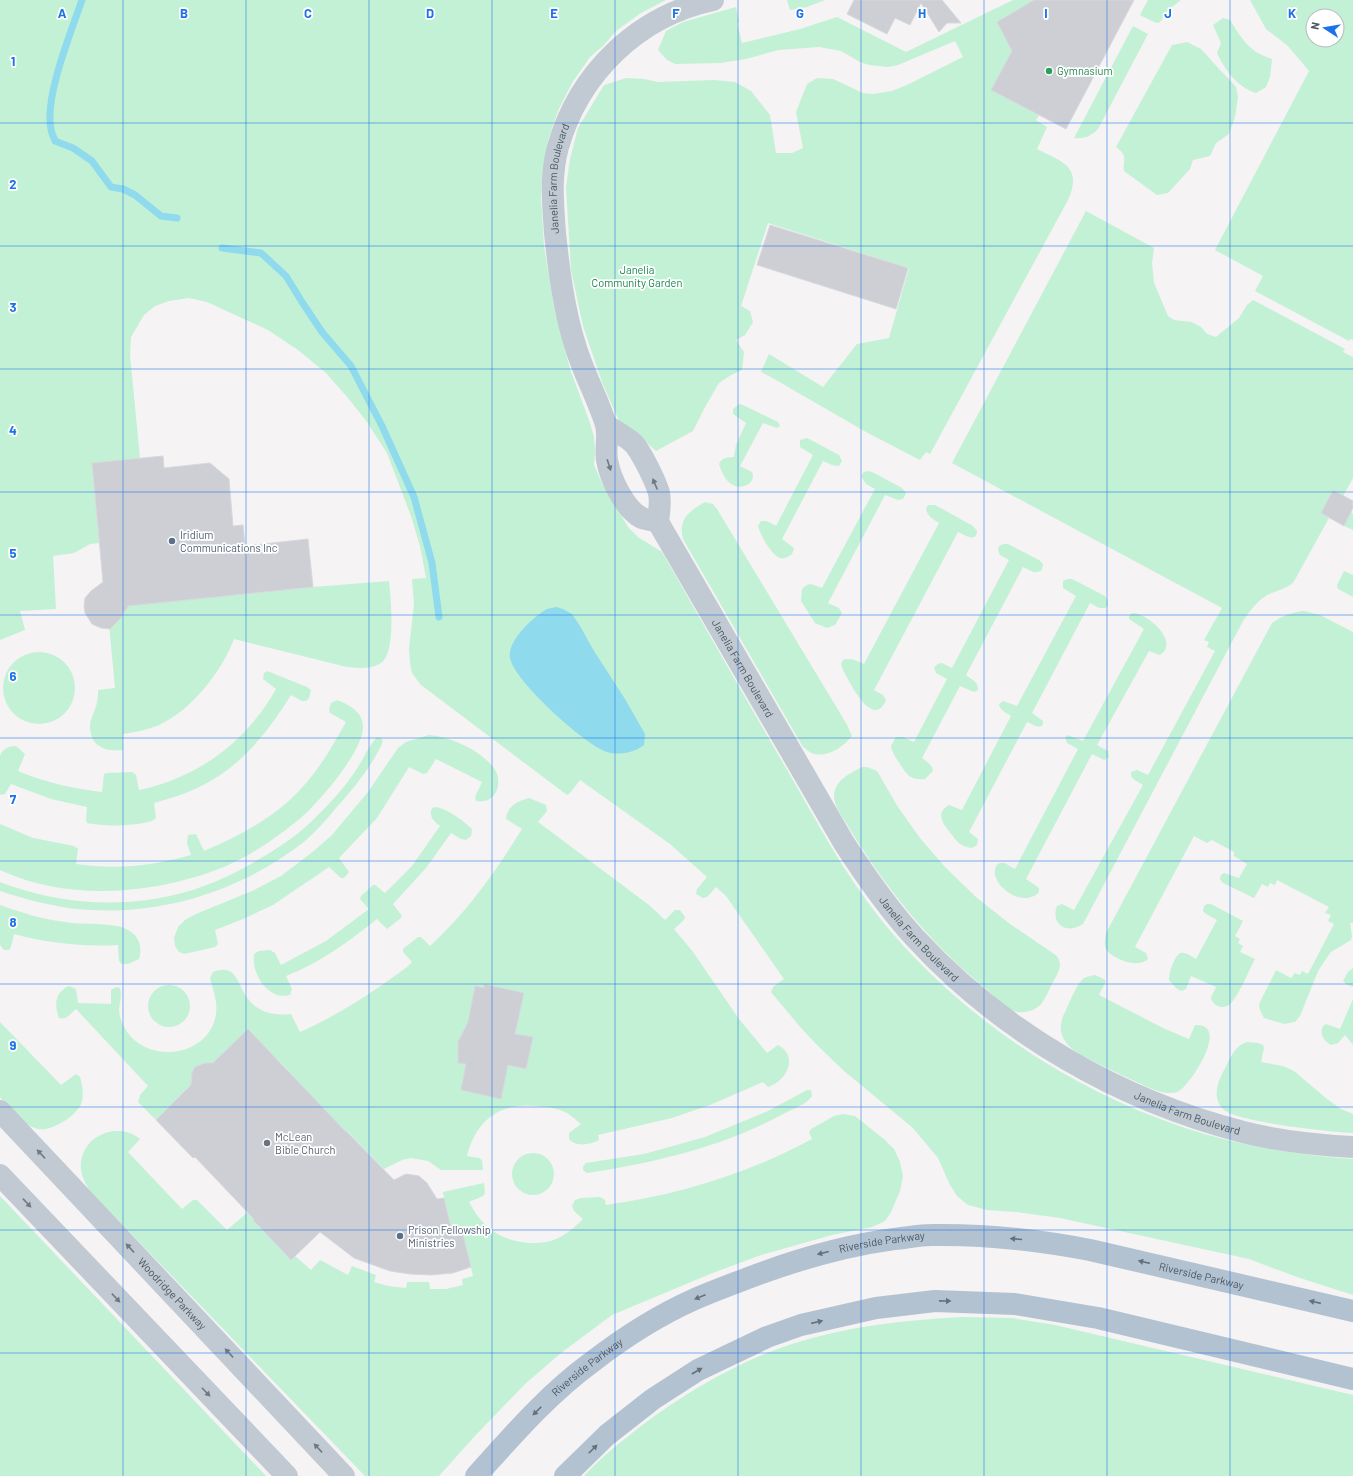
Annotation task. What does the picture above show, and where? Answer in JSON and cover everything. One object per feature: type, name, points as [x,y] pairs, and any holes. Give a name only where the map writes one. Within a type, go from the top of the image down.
[{"type":"main road","name":"Riverside Parkway","points":[[476,1476],[516,1432],[558,1390],[592,1362],[632,1334],[663,1315],[694,1299],[759,1274],[811,1256],[864,1243],[930,1235],[984,1236],[1048,1242],[1090,1250],[1353,1311]]},
{"type":"main road","points":[[565,1476],[607,1435],[653,1399],[698,1370],[768,1337],[801,1325],[876,1308],[935,1301],[1015,1304],[1098,1318],[1353,1379]]},
{"type":"street","name":"Janelia Farm Boulevard","points":[[713,0],[675,11],[626,41],[606,60],[590,79],[577,101],[558,148],[553,176],[553,209],[557,254],[565,305],[576,348],[607,426],[607,459],[615,484],[629,507],[642,518],[658,522],[844,843],[871,885],[916,939],[963,986],[1036,1041],[1098,1077],[1141,1097],[1188,1115],[1243,1132],[1298,1142],[1353,1147]]},
{"type":"street","points":[[607,426],[622,434],[634,445],[648,468],[659,494],[660,510],[658,522]]},
{"type":"street","name":"Woodridge Parkway","points":[[0,1110],[344,1476]]},
{"type":"street","points":[[0,1175],[287,1476]]},
{"type":"green space","points":[[0,0],[666,0],[641,13],[616,31],[603,46],[590,57],[572,83],[558,111],[548,140],[543,167],[541,197],[544,246],[554,307],[570,369],[594,437],[594,465],[601,481],[628,527],[638,537],[662,552],[843,866],[855,885],[882,921],[913,956],[946,988],[981,1018],[1019,1046],[1099,1093],[1142,1112],[1185,1128],[1226,1140],[1268,1149],[1353,1159],[1353,1295],[1297,1277],[1249,1259],[1060,1218],[987,1210],[968,1205],[957,1196],[950,1185],[938,1158],[913,1128],[844,1071],[801,1028],[771,992],[773,987],[784,979],[726,896],[716,887],[707,897],[703,898],[696,894],[697,889],[707,877],[670,844],[580,780],[567,795],[421,685],[412,673],[410,663],[409,648],[414,605],[412,579],[426,578],[420,546],[411,516],[387,453],[367,422],[326,373],[298,350],[268,330],[207,302],[189,298],[169,301],[155,306],[144,315],[131,337],[130,355],[140,458],[92,463],[99,543],[90,544],[74,553],[53,556],[56,609],[20,611],[25,630],[0,640]]},
{"type":"green space","points":[[787,0],[825,0],[807,7],[790,10]]},
{"type":"green space","name":"Janelia Community Garden","points":[[1013,0],[1034,0],[997,22],[1012,51],[991,90],[1039,115],[1036,120],[1047,127],[1037,149],[1062,162],[1068,167],[1073,180],[1072,189],[1068,200],[930,454],[926,452],[920,460],[866,432],[761,372],[769,354],[823,387],[857,344],[889,338],[909,268],[768,223],[741,306],[750,311],[753,322],[745,335],[736,340],[744,352],[742,370],[719,383],[693,431],[656,451],[636,433],[619,421],[602,382],[583,326],[571,270],[566,187],[570,159],[578,128],[604,85],[626,78],[644,79],[658,82],[714,80],[735,82],[751,91],[770,115],[776,153],[792,153],[803,148],[796,112],[807,84],[817,78],[833,79],[863,93],[873,94],[892,91],[963,57],[955,41],[898,65],[888,67],[869,65],[860,62],[841,51],[819,47],[778,50],[746,59],[720,63],[675,64],[667,60],[658,50],[666,31],[683,22],[736,7],[739,22],[737,23],[742,43],[800,29],[837,17],[906,52]]},
{"type":"green space","points":[[1148,0],[1181,0],[1167,11],[1158,23],[1140,15]]},
{"type":"green space","points":[[1250,0],[1353,0],[1353,340],[1350,339],[1349,341],[1255,291],[1263,276],[1215,250],[1309,71],[1288,46],[1266,29]]},
{"type":"green space","points":[[1223,18],[1230,20],[1242,39],[1252,49],[1257,53],[1272,59],[1270,77],[1266,87],[1256,93],[1243,87],[1232,77],[1217,53],[1221,43],[1213,25]]},
{"type":"green space","points":[[1133,26],[1148,34],[1098,129],[1093,134],[1081,138],[1074,138]]},
{"type":"green space","points":[[1187,42],[1201,49],[1236,87],[1238,97],[1235,117],[1229,134],[1216,143],[1210,156],[1193,160],[1190,169],[1168,193],[1157,195],[1124,171],[1124,155],[1116,147],[1172,45]]},
{"type":"green space","points":[[1086,211],[1154,248],[1152,263],[1154,283],[1168,316],[1174,320],[1192,322],[1201,327],[1207,334],[1216,337],[1239,318],[1247,305],[1253,300],[1345,349],[1343,352],[1353,357],[1353,478],[1343,496],[1333,490],[1321,513],[1329,518],[1293,583],[1263,597],[1243,621],[1083,924],[1077,927],[1066,928],[1058,923],[1055,912],[1057,906],[1062,904],[1074,910],[1143,785],[1133,779],[1131,772],[1137,770],[1148,775],[1215,651],[1207,647],[1209,642],[1204,640],[1222,608],[952,463]]},
{"type":"green space","points":[[739,404],[778,422],[780,426],[777,428],[763,423],[740,466],[752,472],[753,476],[751,482],[740,487],[730,484],[722,473],[719,464],[723,459],[734,457],[736,445],[746,423],[733,414],[733,409]]},
{"type":"green space","points":[[807,438],[839,455],[842,461],[839,466],[823,461],[782,539],[794,548],[792,554],[786,558],[780,558],[773,553],[763,539],[758,526],[761,521],[767,521],[776,526],[813,455],[800,447],[800,440]]},
{"type":"green space","points":[[867,471],[872,472],[902,488],[906,493],[903,499],[898,500],[885,495],[828,603],[839,608],[842,613],[835,625],[827,628],[815,623],[801,601],[802,589],[809,584],[822,588],[875,489],[866,484],[861,476]]},
{"type":"green space","points":[[705,502],[713,504],[717,509],[846,723],[852,736],[844,744],[830,753],[820,755],[814,754],[803,747],[683,539],[682,526],[686,516]]},
{"type":"green space","points":[[928,505],[935,505],[973,526],[977,531],[976,535],[975,537],[970,537],[958,532],[874,690],[883,695],[886,700],[881,708],[875,710],[868,707],[862,701],[850,684],[841,664],[843,660],[849,659],[864,664],[939,523],[928,514],[926,509]]},
{"type":"green space","points":[[1351,512],[1353,514],[1353,530],[1344,526]]},
{"type":"green space","points":[[1008,544],[1039,560],[1043,564],[1042,570],[1033,572],[1023,567],[966,675],[976,683],[978,690],[974,692],[960,686],[922,758],[930,765],[933,771],[925,779],[915,779],[908,775],[894,754],[891,746],[896,737],[903,737],[914,742],[947,679],[936,673],[934,667],[942,663],[952,668],[1009,560],[1000,555],[998,550],[999,546]]},
{"type":"green space","points":[[1344,571],[1353,575],[1353,597],[1338,589],[1337,585]]},
{"type":"green space","points":[[1072,579],[1105,596],[1108,601],[1108,606],[1105,608],[1099,608],[1090,603],[1032,713],[1043,721],[1043,725],[1037,726],[1027,722],[969,832],[978,839],[977,845],[972,848],[963,846],[943,823],[941,815],[942,812],[944,808],[949,805],[962,810],[1011,716],[1002,710],[999,704],[1003,701],[1017,706],[1076,596],[1063,588],[1063,581]]},
{"type":"green space","points":[[389,581],[391,600],[391,637],[386,657],[381,663],[373,667],[347,667],[234,639],[222,664],[204,689],[183,710],[171,719],[150,728],[123,734],[123,750],[105,749],[100,747],[93,739],[90,723],[98,698],[98,690],[115,688],[109,624],[120,619],[125,606]]},
{"type":"green space","points":[[1304,611],[1320,615],[1353,632],[1353,923],[1350,923],[1352,936],[1351,940],[1331,952],[1326,959],[1318,971],[1300,1016],[1295,1022],[1284,1024],[1264,1018],[1259,1005],[1276,970],[1291,978],[1295,973],[1300,975],[1302,971],[1308,974],[1334,924],[1328,921],[1331,915],[1325,913],[1329,907],[1277,880],[1275,885],[1270,883],[1268,887],[1262,884],[1254,898],[1223,883],[1220,879],[1221,875],[1224,873],[1239,878],[1247,864],[1234,856],[1234,852],[1212,840],[1207,843],[1194,836],[1135,947],[1146,953],[1148,959],[1144,962],[1138,963],[1126,962],[1109,953],[1106,949],[1105,941],[1106,933],[1272,623],[1295,612]]},
{"type":"green space","points":[[1132,613],[1139,614],[1146,618],[1160,629],[1166,643],[1165,649],[1160,655],[1149,651],[1097,745],[1108,751],[1109,757],[1104,760],[1092,754],[1026,879],[1039,888],[1039,892],[1028,898],[1015,896],[1009,893],[999,883],[995,876],[997,865],[1004,863],[1015,869],[1078,749],[1067,743],[1065,737],[1068,735],[1083,741],[1144,629],[1129,619],[1129,616]]},
{"type":"green space","points":[[39,652],[59,658],[69,668],[75,688],[69,708],[59,718],[39,724],[19,718],[9,708],[3,688],[9,668],[19,658]]},
{"type":"green space","points":[[267,671],[307,687],[311,690],[309,698],[306,701],[302,701],[291,695],[272,724],[250,750],[238,761],[225,772],[195,789],[154,803],[156,818],[152,821],[129,825],[87,823],[87,807],[51,799],[11,784],[5,794],[0,795],[0,756],[4,750],[13,746],[16,746],[25,754],[18,771],[49,782],[79,789],[102,792],[104,774],[107,773],[132,772],[136,775],[139,790],[161,784],[181,776],[201,766],[219,754],[251,725],[276,689],[263,679],[264,673]]},
{"type":"green space","points":[[337,700],[354,709],[362,721],[362,735],[358,746],[335,781],[305,814],[293,825],[241,859],[216,870],[163,885],[108,891],[52,887],[25,880],[0,870],[0,824],[33,838],[74,846],[78,849],[76,864],[106,867],[134,866],[162,862],[191,855],[187,843],[188,835],[196,834],[204,851],[239,835],[261,822],[291,799],[315,773],[346,722],[330,713],[329,709],[331,703]]},
{"type":"green space","points":[[429,735],[446,738],[456,742],[473,750],[488,761],[494,768],[498,780],[496,791],[489,800],[476,801],[475,797],[482,782],[436,759],[427,773],[423,774],[409,767],[377,818],[339,858],[349,872],[344,878],[341,878],[329,867],[273,905],[215,930],[218,944],[215,947],[184,954],[179,952],[175,946],[174,938],[178,927],[185,920],[252,891],[281,876],[332,835],[368,792],[398,748],[406,742]]},
{"type":"green space","points":[[377,737],[381,738],[383,741],[369,767],[349,794],[305,841],[280,859],[226,887],[197,897],[168,904],[138,909],[107,910],[76,909],[57,906],[0,891],[0,882],[49,897],[75,901],[128,902],[179,894],[226,877],[269,853],[306,827],[346,784]]},
{"type":"green space","points":[[862,767],[867,767],[877,771],[898,807],[920,838],[945,867],[977,898],[1010,924],[1057,956],[1060,967],[1039,1006],[1033,1010],[1020,1012],[1012,1010],[999,1001],[942,949],[893,893],[864,852],[840,814],[834,800],[835,790],[840,781]]},
{"type":"green space","points":[[529,798],[546,805],[547,811],[538,822],[649,905],[665,920],[675,910],[680,910],[685,917],[684,920],[674,929],[693,952],[739,1019],[767,1053],[778,1045],[788,1055],[788,1068],[781,1079],[768,1087],[763,1082],[710,1105],[672,1118],[598,1135],[599,1140],[587,1144],[575,1143],[569,1139],[569,1133],[581,1124],[567,1113],[541,1106],[512,1107],[501,1111],[483,1123],[471,1143],[467,1156],[482,1160],[483,1170],[441,1170],[428,1161],[411,1158],[402,1160],[384,1169],[346,1130],[341,1134],[286,1068],[248,1030],[212,1064],[205,1063],[195,1067],[191,1077],[192,1084],[156,1120],[138,1102],[140,1095],[148,1086],[76,1009],[70,1015],[59,1018],[56,1008],[58,995],[69,986],[76,989],[78,1003],[111,1004],[111,990],[116,987],[120,988],[121,996],[119,1012],[127,1032],[137,1042],[150,1049],[164,1052],[178,1051],[191,1047],[203,1039],[211,1028],[216,1014],[216,1005],[210,978],[213,972],[227,970],[236,977],[245,994],[253,1004],[268,1013],[291,1014],[300,1032],[355,1002],[407,967],[412,962],[403,952],[403,949],[418,937],[421,937],[430,946],[444,933],[469,905],[491,876],[522,829],[506,819],[508,811],[514,805]]},
{"type":"green space","points":[[434,807],[449,812],[464,822],[472,829],[471,836],[466,840],[461,839],[451,833],[426,868],[393,904],[402,916],[401,918],[387,929],[377,919],[322,958],[286,976],[292,989],[290,995],[282,996],[268,990],[258,977],[255,969],[254,954],[259,951],[270,950],[275,953],[281,965],[326,941],[369,909],[360,899],[361,896],[373,885],[385,893],[412,866],[440,826],[431,816],[431,810]]},
{"type":"green space","points":[[1211,904],[1243,921],[1235,936],[1240,939],[1238,943],[1243,946],[1240,952],[1255,959],[1236,996],[1229,1005],[1224,1007],[1218,1006],[1212,1001],[1211,997],[1216,987],[1191,976],[1186,989],[1182,991],[1177,989],[1169,980],[1171,969],[1178,954],[1187,954],[1196,959],[1217,920],[1203,911],[1204,906]]},
{"type":"green space","points":[[0,905],[48,919],[72,923],[113,925],[126,929],[134,934],[139,941],[139,959],[128,964],[122,964],[119,961],[118,945],[66,944],[14,934],[11,947],[9,950],[4,950],[0,945]]},
{"type":"green space","points":[[1353,968],[1353,987],[1343,981],[1348,972]]},
{"type":"green space","points":[[1095,975],[1106,981],[1099,995],[1165,1029],[1189,1039],[1195,1025],[1205,1027],[1209,1033],[1209,1043],[1205,1055],[1192,1077],[1179,1091],[1175,1093],[1167,1093],[1157,1091],[1118,1074],[1074,1051],[1065,1041],[1062,1036],[1061,1024],[1074,992],[1083,979]]},
{"type":"green space","points":[[165,985],[173,985],[181,988],[187,994],[190,1006],[187,1018],[181,1024],[173,1027],[165,1027],[157,1024],[151,1018],[148,1010],[148,1002],[151,994],[157,988]]},
{"type":"green space","points":[[1353,999],[1353,1045],[1345,1035],[1338,1043],[1331,1045],[1323,1037],[1323,1026],[1326,1024],[1340,1029]]},
{"type":"green space","points":[[0,1022],[61,1085],[76,1074],[80,1077],[83,1098],[76,1112],[70,1117],[50,1128],[38,1129],[27,1124],[17,1116],[0,1097]]},
{"type":"green space","points":[[1247,1042],[1263,1045],[1264,1048],[1261,1062],[1283,1066],[1294,1071],[1327,1099],[1341,1109],[1353,1114],[1353,1133],[1326,1131],[1247,1119],[1224,1110],[1218,1102],[1218,1083],[1235,1051],[1242,1044]]},
{"type":"green space","points":[[807,1090],[811,1090],[812,1096],[801,1106],[739,1135],[714,1144],[690,1152],[639,1164],[587,1173],[583,1170],[586,1163],[644,1154],[705,1137],[768,1111]]},
{"type":"green space","points":[[843,1114],[855,1116],[885,1140],[894,1149],[900,1162],[903,1176],[900,1191],[891,1212],[885,1221],[872,1227],[832,1235],[761,1255],[710,1274],[612,1315],[561,1353],[525,1384],[439,1476],[365,1476],[91,1192],[81,1171],[82,1157],[91,1141],[98,1136],[115,1131],[132,1134],[140,1139],[128,1152],[182,1209],[193,1200],[197,1200],[227,1230],[248,1212],[258,1216],[253,1220],[291,1260],[295,1256],[311,1270],[320,1260],[348,1275],[352,1266],[376,1275],[374,1282],[388,1286],[406,1288],[407,1282],[429,1282],[430,1289],[446,1289],[463,1285],[462,1279],[473,1276],[463,1235],[453,1236],[443,1192],[484,1183],[485,1193],[483,1196],[469,1202],[474,1211],[486,1225],[501,1236],[519,1242],[546,1242],[563,1235],[574,1228],[583,1219],[574,1211],[572,1206],[575,1200],[581,1198],[600,1197],[605,1200],[606,1205],[633,1201],[686,1189],[737,1173],[763,1163],[812,1139],[809,1132],[811,1129],[834,1116]]},
{"type":"green space","points":[[529,1153],[537,1153],[545,1156],[551,1162],[554,1174],[551,1186],[545,1192],[537,1195],[529,1195],[521,1192],[515,1186],[512,1178],[512,1170],[515,1162],[521,1156]]},
{"type":"green space","points":[[0,1196],[266,1476],[0,1476]]},
{"type":"green space","points":[[962,1317],[1012,1318],[1055,1325],[1353,1395],[1353,1476],[584,1476],[611,1450],[658,1413],[695,1389],[754,1358],[795,1343],[836,1332],[899,1322]]},
{"type":"water","points":[[556,607],[572,614],[645,734],[644,745],[636,750],[627,753],[611,753],[597,747],[583,738],[537,696],[514,668],[510,658],[510,651],[517,637],[528,624],[541,613],[547,609]]},
{"type":"building","points":[[854,0],[942,0],[961,23],[947,23],[939,32],[921,3],[910,25],[895,18],[887,34],[847,14]]},
{"type":"building","name":"Gymnasium","points":[[1034,0],[1134,0],[1066,129],[991,90],[1012,51],[997,22]]},
{"type":"building","points":[[770,225],[908,268],[896,309],[757,265]]},
{"type":"building","name":"Iridium Communications Inc","points":[[163,456],[164,468],[210,463],[229,479],[233,526],[243,525],[245,546],[308,539],[313,587],[128,606],[121,618],[110,629],[101,628],[92,624],[85,613],[85,598],[91,591],[103,582],[92,463]]},
{"type":"building","points":[[1333,490],[1353,501],[1353,508],[1344,526],[1321,513]]},
{"type":"building","points":[[484,984],[524,993],[515,1034],[533,1037],[526,1069],[508,1065],[501,1099],[461,1090],[466,1064],[458,1063],[458,1042],[468,1022],[475,986],[484,988]]},
{"type":"building","points":[[248,1029],[394,1180],[406,1174],[419,1176],[427,1183],[437,1199],[444,1198],[453,1236],[463,1235],[471,1267],[453,1273],[431,1275],[390,1271],[354,1258],[320,1232],[291,1260],[195,1157],[193,1158],[156,1120],[191,1085],[192,1073],[195,1067],[205,1063],[213,1063]]},
{"type":"waterway","points":[[82,0],[60,65],[51,100],[51,130],[55,141],[73,148],[92,161],[111,187],[123,189],[135,195],[161,216],[177,218]]},
{"type":"waterway","points":[[222,248],[261,253],[286,276],[322,332],[351,366],[382,426],[414,497],[432,563],[439,617]]},
{"type":"place","name":"Gymnasium","points":[[1049,71]]},
{"type":"place","name":"Iridium Communications Inc","points":[[172,541]]},
{"type":"place","name":"McLean Bible Church","points":[[267,1143]]},
{"type":"place","name":"Prison Fellowship Ministries","points":[[400,1236]]}]
